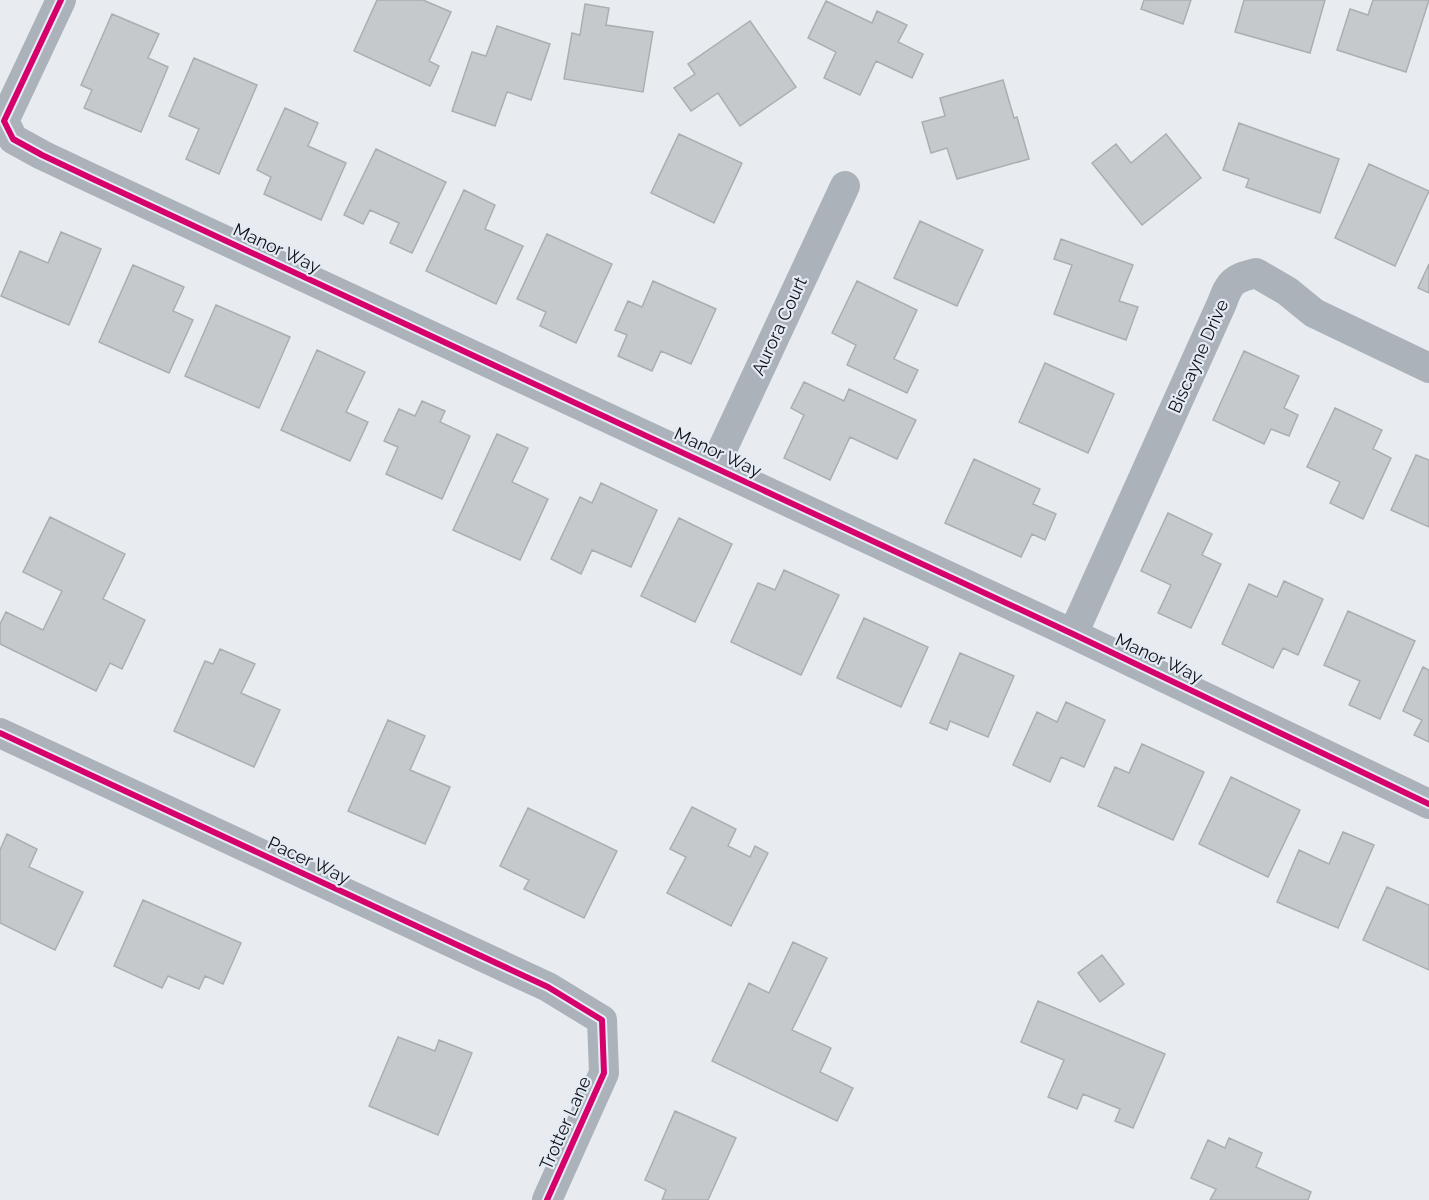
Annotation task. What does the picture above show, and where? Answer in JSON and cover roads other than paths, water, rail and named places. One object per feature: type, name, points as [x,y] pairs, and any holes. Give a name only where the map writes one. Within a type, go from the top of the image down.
[{"type":"street","name":"Manor Way","points":[[61,0],[4,121],[13,139],[42,155],[1073,634],[1429,804]]},
{"type":"street","name":"Aurora Court","points":[[714,466],[845,186]]},
{"type":"street","name":"Biscayne Drive","points":[[1073,634],[1228,286],[1240,277],[1256,273],[1287,291],[1314,313],[1429,368]]},
{"type":"street","name":"Pacer Way","points":[[0,733],[548,987],[602,1020]]},
{"type":"street","name":"Trotter Lane","points":[[547,1200],[604,1073],[602,1020]]}]
